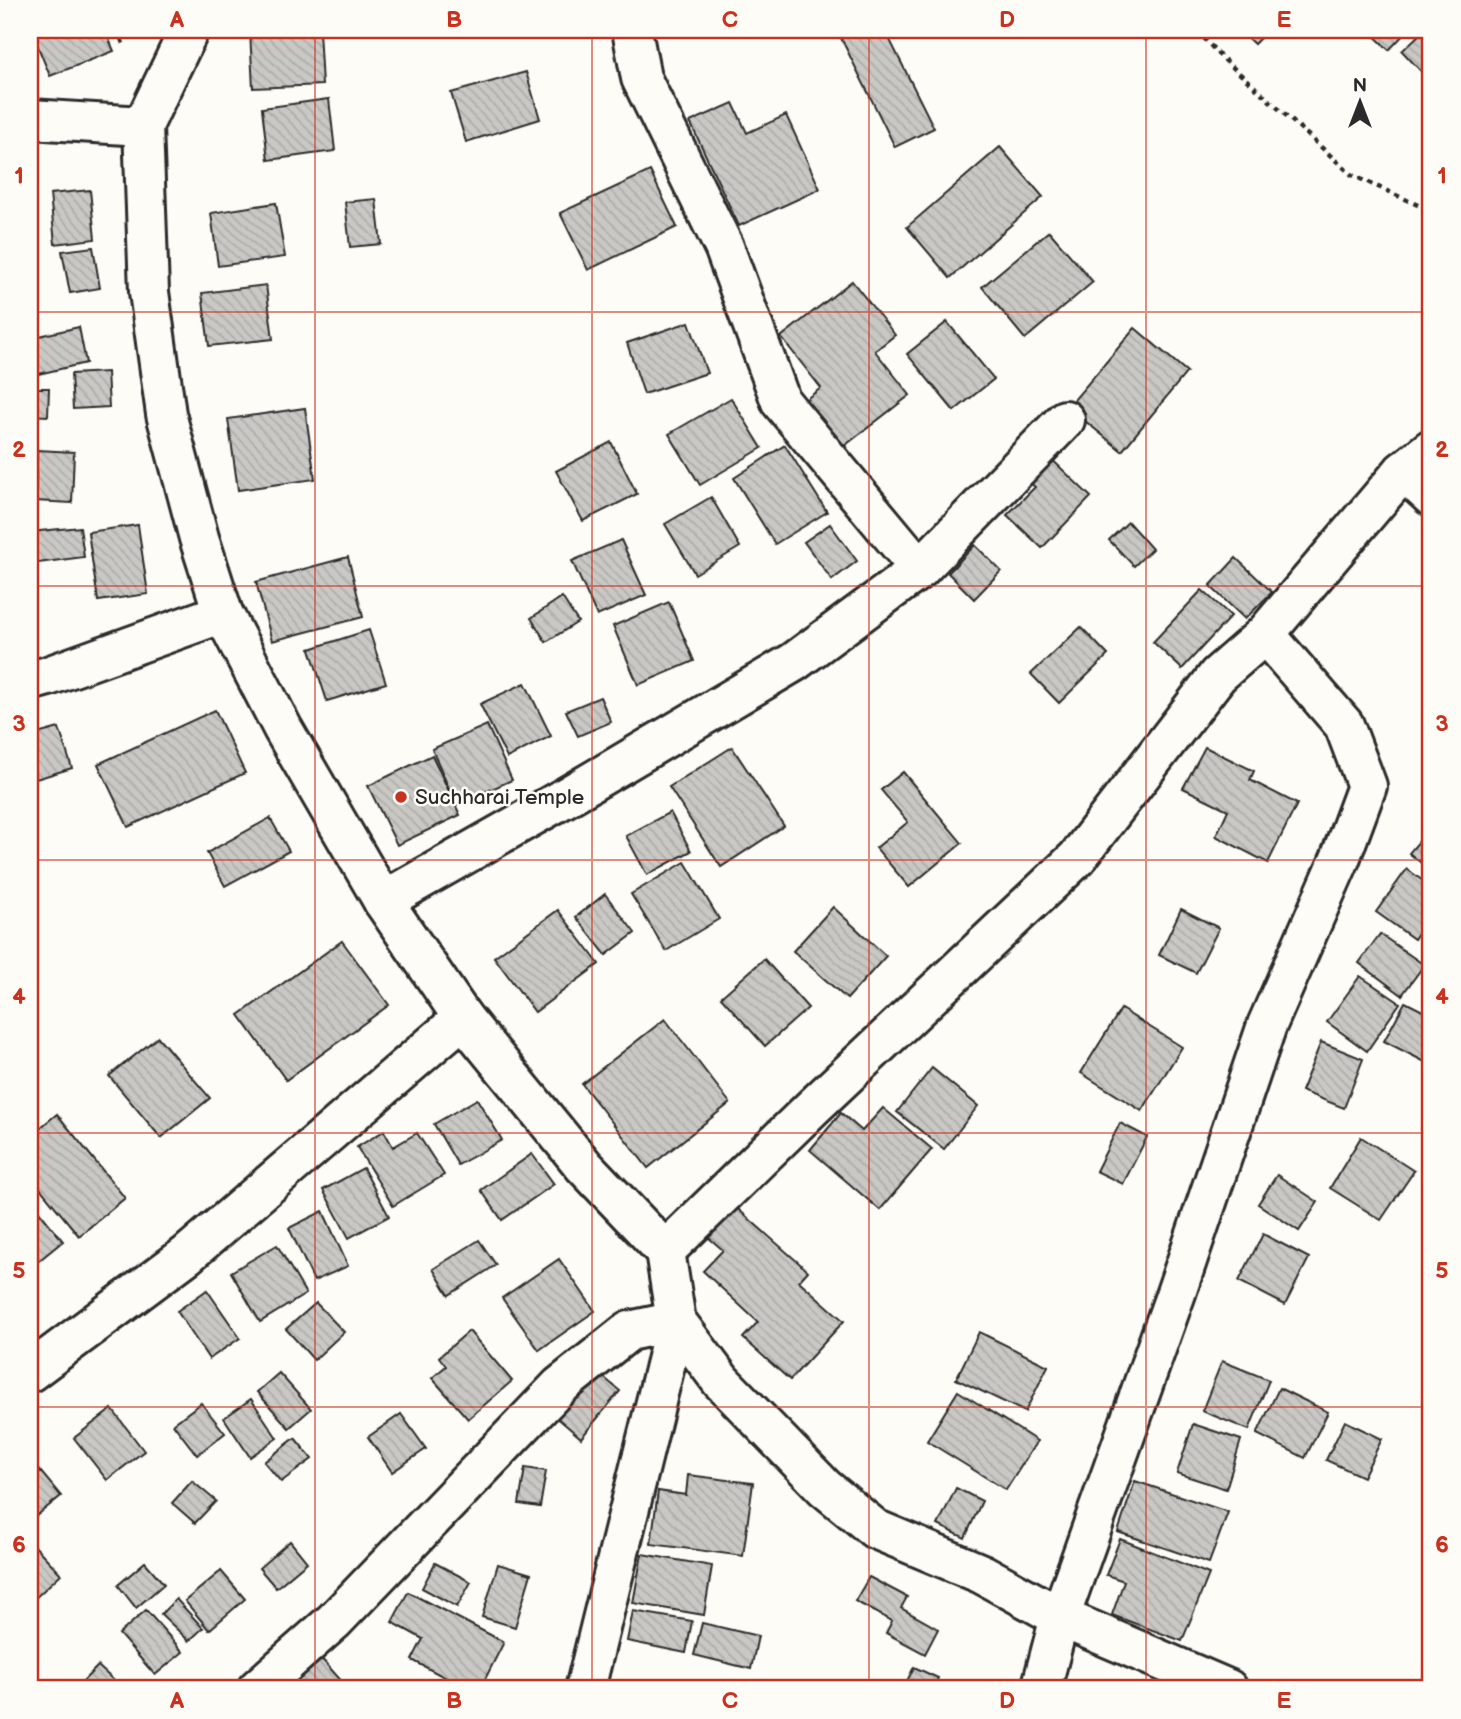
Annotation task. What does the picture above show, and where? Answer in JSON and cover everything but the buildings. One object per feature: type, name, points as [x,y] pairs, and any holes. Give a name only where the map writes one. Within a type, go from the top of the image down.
[{"type":"street","points":[[189,30],[142,126],[149,292],[166,414],[199,538],[223,614],[283,729],[383,901],[463,1018],[584,1166],[665,1251],[676,1321],[585,1689]]},
{"type":"street","points":[[632,30],[641,78],[724,247],[781,402],[920,569]]},
{"type":"street","points":[[30,119],[142,126]]},
{"type":"street","points":[[383,901],[794,662],[920,569],[1065,419]]},
{"type":"street","points":[[665,1251],[1077,858],[1218,675],[1265,634],[1417,460],[1431,496]]},
{"type":"street","points":[[30,681],[223,614]]},
{"type":"street","points":[[1041,1689],[1059,1616],[1176,1293],[1267,1025],[1340,859],[1367,786],[1344,725],[1265,634]]},
{"type":"street","points":[[30,1373],[187,1255],[463,1018]]},
{"type":"street","points":[[676,1321],[721,1381],[825,1488],[875,1529],[982,1574],[1059,1616],[1228,1689]]},
{"type":"street","points":[[257,1689],[334,1621],[561,1386],[629,1331],[676,1321]]},
{"type":"path","points":[[1197,30],[1218,54],[1352,175],[1431,211]]},
{"type":"place","name":"Suchharai Temple","points":[[401,797]]}]
